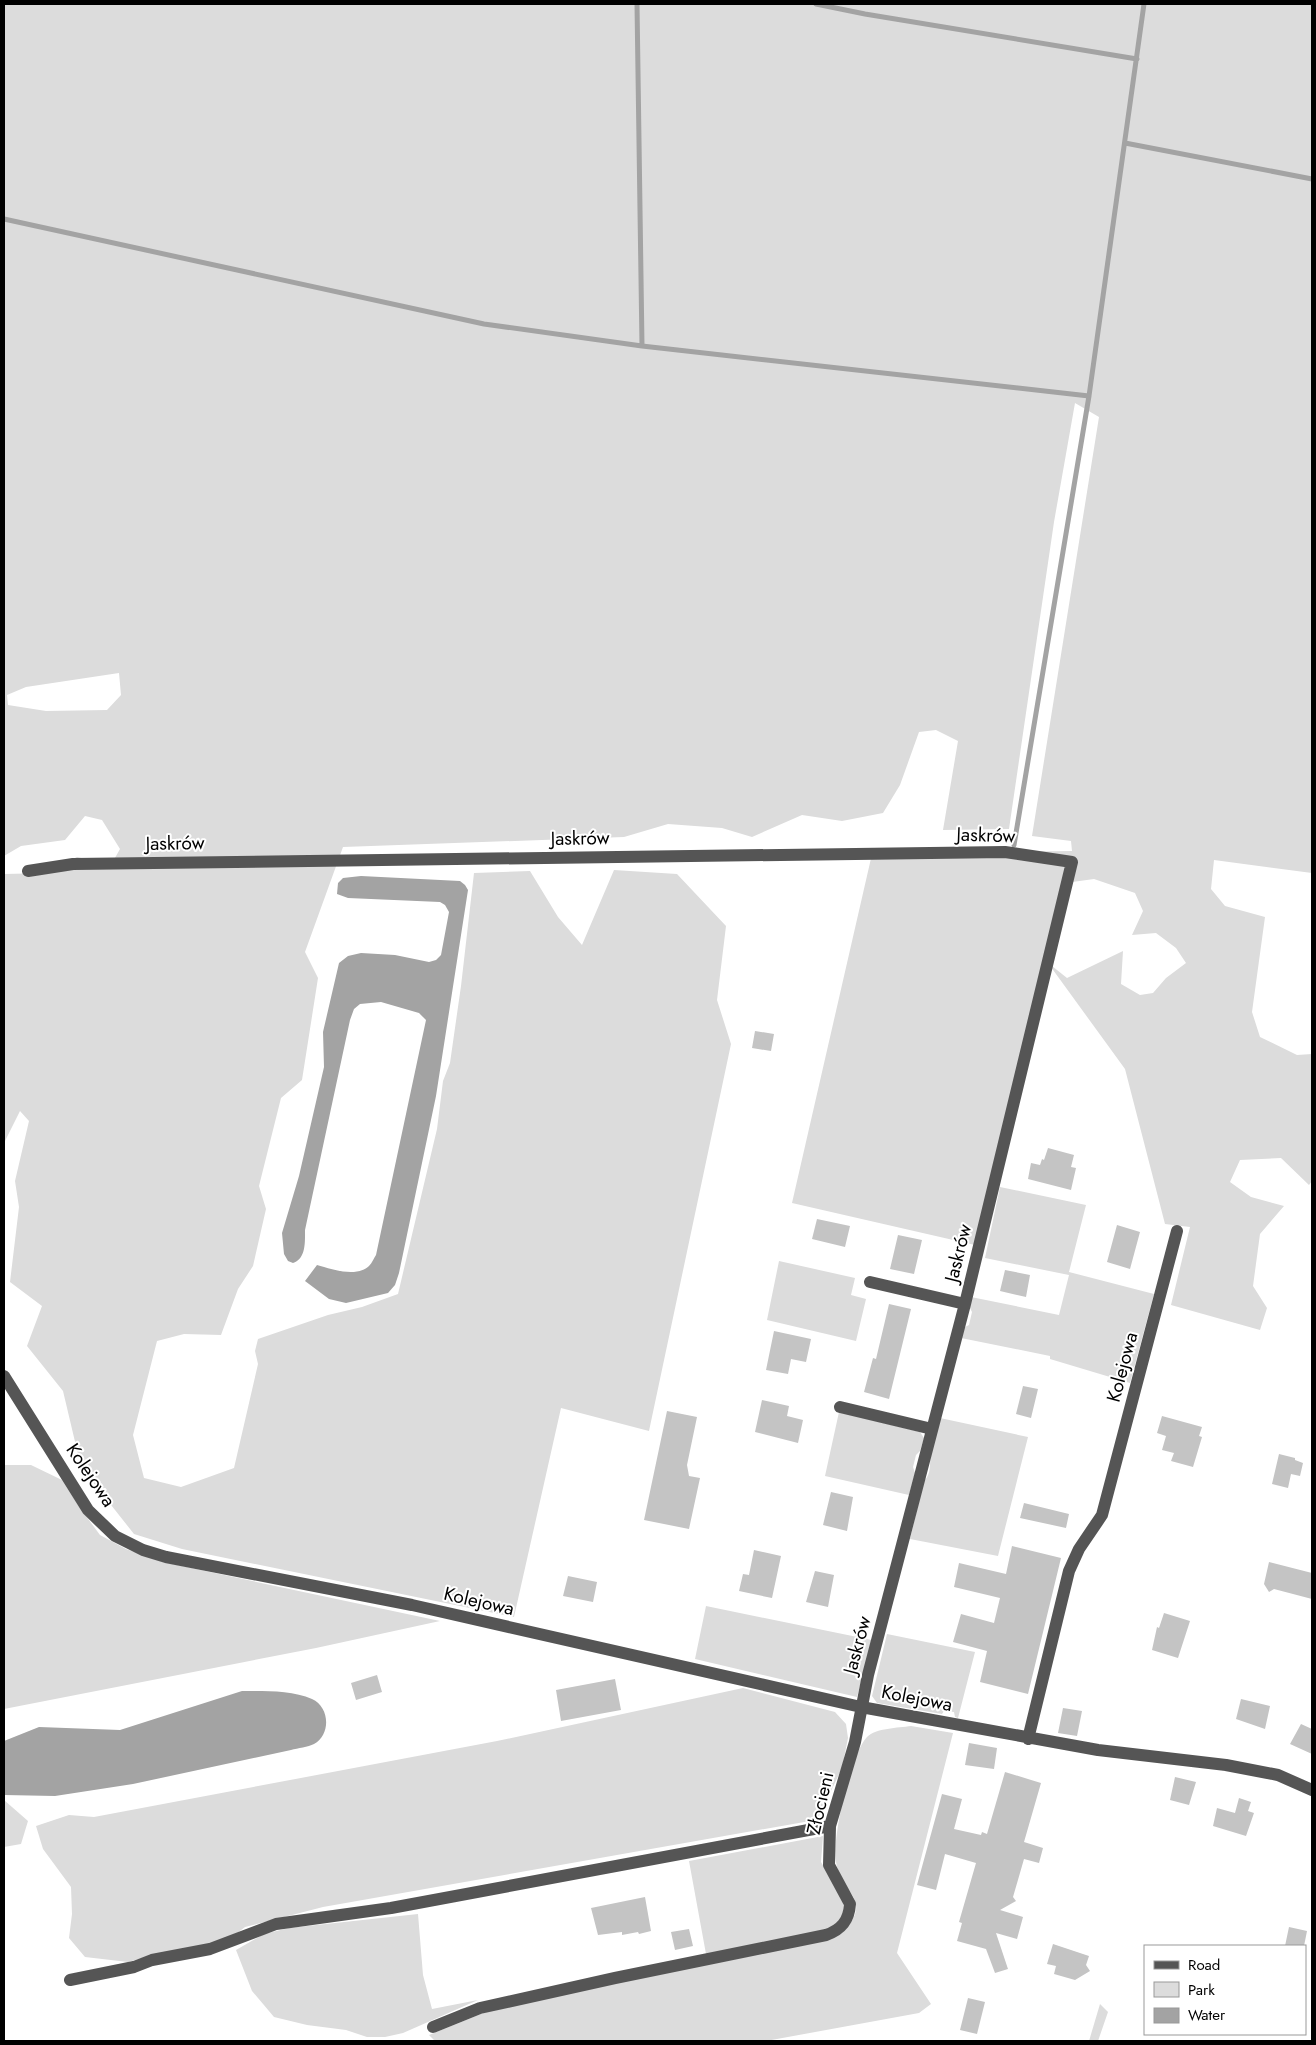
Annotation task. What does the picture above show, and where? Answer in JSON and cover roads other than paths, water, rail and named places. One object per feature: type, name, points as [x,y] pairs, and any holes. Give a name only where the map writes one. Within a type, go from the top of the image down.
[{"type":"street","name":"Jaskrów","points":[[28,871],[73,864],[1005,852],[1072,862],[965,1304],[861,1707]]},
{"type":"street","name":"Kolejowa","points":[[1028,1738],[1069,1572],[1079,1548],[1102,1515],[1177,1231]]},
{"type":"street","points":[[870,1282],[965,1304]]},
{"type":"street","name":"Kolejowa","points":[[4,1376],[88,1510],[115,1536],[143,1550],[166,1557],[412,1605],[861,1707],[1098,1750],[1226,1765],[1278,1775],[1312,1790]]},
{"type":"street","points":[[840,1407],[932,1429]]},
{"type":"street","name":"Złocieni","points":[[433,2027],[480,2008],[826,1935],[842,1927],[850,1914],[850,1904],[829,1865],[830,1826],[855,1742],[861,1707]]},
{"type":"street","points":[[70,1980],[134,1967],[152,1960],[210,1949],[276,1924],[392,1908],[830,1826]]},
{"type":"water","points":[[361,876],[460,881],[468,890],[436,1096],[399,1273],[395,1285],[388,1293],[346,1303],[329,1299],[305,1281],[317,1265],[343,1272],[364,1270],[376,1255],[426,1020],[419,1013],[381,1002],[360,1004],[354,1009],[350,1020],[305,1230],[303,1254],[293,1263],[288,1261],[284,1254],[282,1233],[299,1176],[324,1067],[323,1032],[339,963],[348,956],[361,953],[395,955],[429,962],[436,960],[441,955],[449,912],[445,905],[440,902],[348,898],[337,894],[338,883],[343,878]]},
{"type":"water","points":[[242,1691],[296,1694],[312,1699],[318,1703],[325,1714],[326,1728],[320,1740],[306,1747],[133,1784],[55,1796],[4,1795],[4,1741],[39,1727],[120,1730]]},
{"type":"waterway","points":[[637,4],[642,346]]},
{"type":"waterway","points":[[816,4],[865,14],[1137,59]]},
{"type":"waterway","points":[[1014,845],[1089,396],[1144,4]]},
{"type":"waterway","points":[[1125,143],[1312,179]]},
{"type":"waterway","points":[[4,219],[484,324],[642,346],[1089,396]]}]
